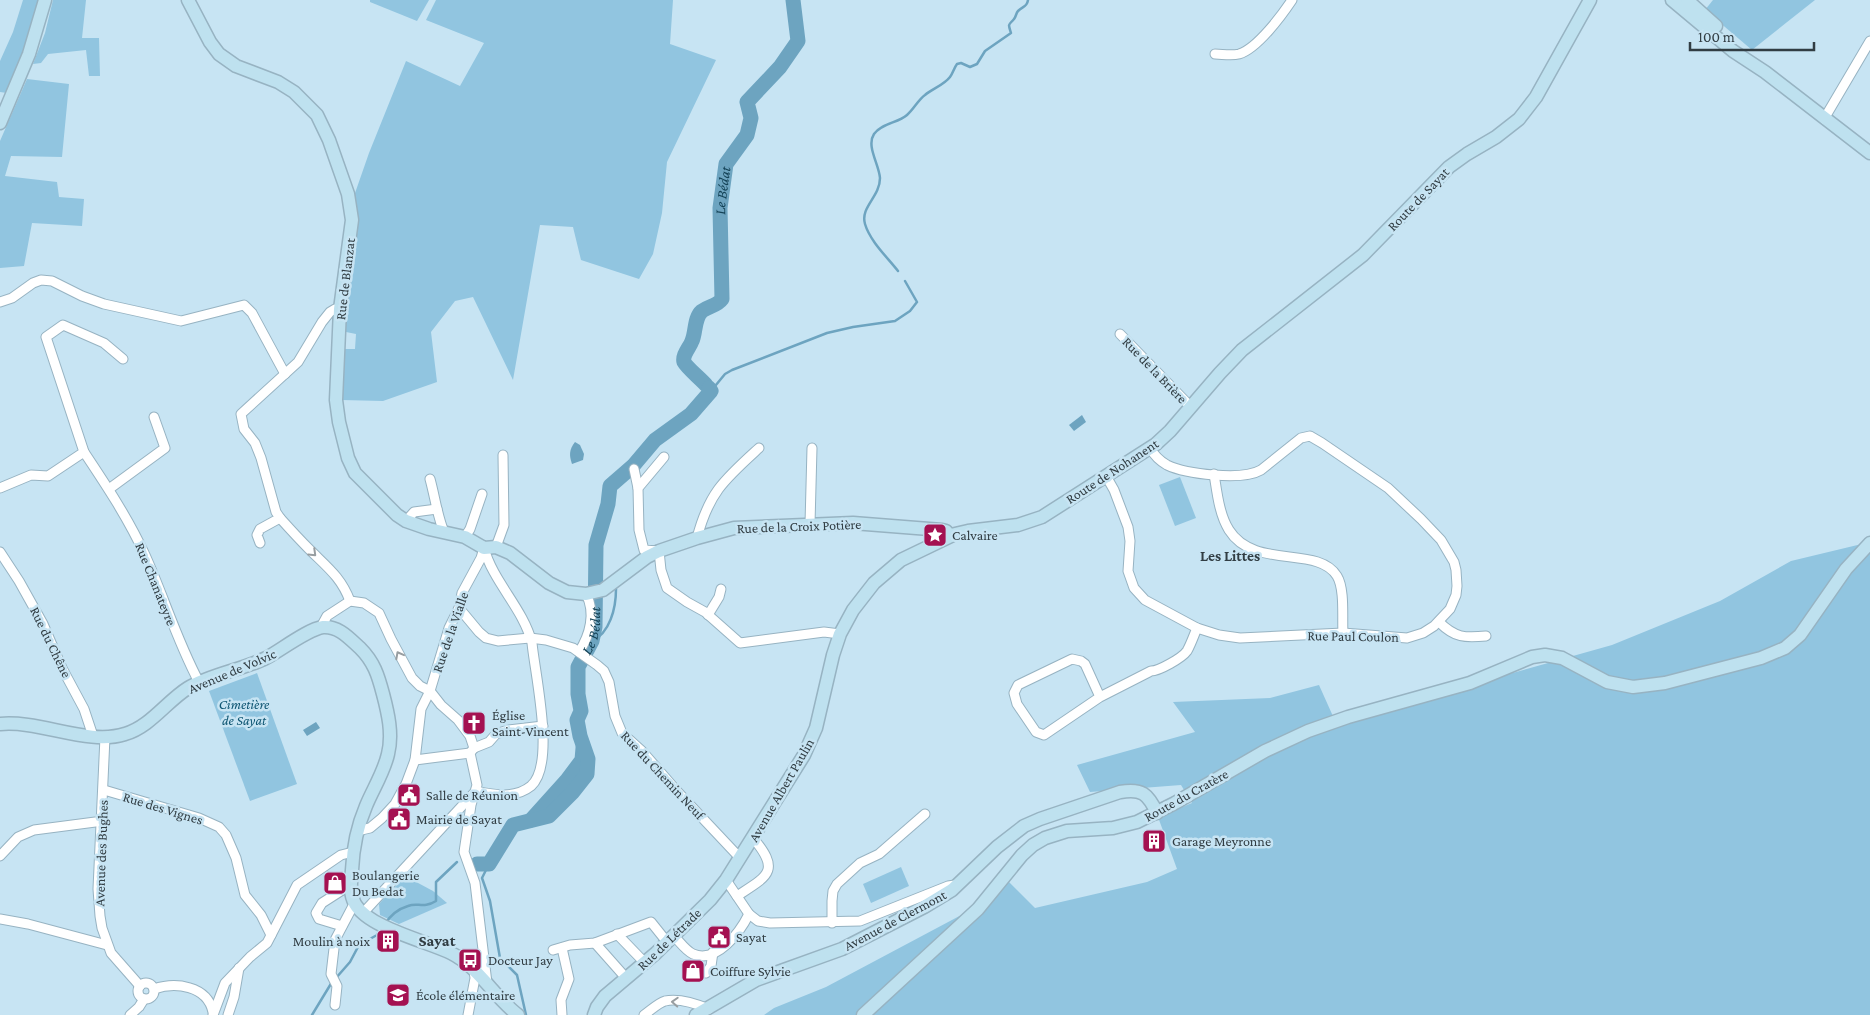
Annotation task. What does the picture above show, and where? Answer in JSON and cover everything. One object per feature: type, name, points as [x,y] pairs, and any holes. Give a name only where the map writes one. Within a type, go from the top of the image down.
[{"type":"street","points":[[0,123],[29,54],[45,0]]},
{"type":"street","name":"Rue de Blanzat","points":[[188,0],[210,42],[219,54],[236,66],[278,82],[294,92],[314,111],[324,127],[348,194],[352,211],[352,227],[340,309],[337,410],[352,469],[406,521],[429,529],[465,537],[510,553],[549,583],[567,592],[593,592]]},
{"type":"street","points":[[1215,54],[1235,55],[1248,49],[1277,20],[1292,0]]},
{"type":"street","points":[[1672,0],[1733,50],[1765,72],[1870,154]]},
{"type":"street","points":[[1687,0],[1765,72]]},
{"type":"street","name":"Route de Sayat","points":[[1265,332],[1370,248],[1449,167],[1496,137],[1519,119],[1536,97],[1588,2]]},
{"type":"street","points":[[1824,119],[1870,40]]},
{"type":"street","points":[[0,302],[12,298],[33,283],[41,280],[52,281],[82,296],[104,304],[181,321],[244,305],[252,313],[285,374]]},
{"type":"street","points":[[340,309],[335,309],[328,315],[298,362],[241,414],[244,429],[255,443],[261,458],[276,512],[310,550],[334,572],[345,587],[350,601]]},
{"type":"street","name":"Rue Chanateyre","points":[[123,359],[104,343],[62,326],[46,338],[84,452],[130,522],[185,656],[199,682]]},
{"type":"street","name":"Route de Nohanent","points":[[950,536],[968,531],[1030,522],[1042,517],[1150,448],[1170,432],[1234,357],[1265,332]]},
{"type":"street","name":"Rue de la Brière","points":[[1120,334],[1191,407]]},
{"type":"street","points":[[109,489],[165,448],[154,417]]},
{"type":"street","name":"Rue Paul Coulon","points":[[1106,476],[1114,490],[1128,527],[1130,541],[1128,571],[1134,588],[1145,600],[1197,628],[1219,635],[1240,638],[1343,633],[1407,638],[1424,633],[1439,622],[1453,603],[1457,586],[1456,570],[1446,548],[1421,519],[1388,488],[1322,442],[1310,436],[1301,438],[1254,474],[1238,476],[1177,469],[1161,461],[1150,448]]},
{"type":"street","points":[[697,538],[708,504],[718,487],[729,474],[759,448]]},
{"type":"street","points":[[810,524],[812,448]]},
{"type":"street","points":[[0,488],[31,475],[48,476],[84,452]]},
{"type":"street","name":"Rue de la Vialle","points":[[357,831],[370,828],[382,818],[395,804],[406,784],[415,760],[420,709],[430,691],[449,628],[459,608],[462,593],[480,558],[490,547],[504,525],[503,455]]},
{"type":"street","points":[[638,488],[664,457]]},
{"type":"street","points":[[634,469],[638,488],[639,530],[644,550],[642,558],[637,565]]},
{"type":"street","points":[[1214,474],[1225,524],[1234,537],[1242,544],[1258,552],[1317,562],[1328,566],[1333,571],[1340,585],[1343,633]]},
{"type":"street","points":[[430,479],[444,532]]},
{"type":"street","points":[[465,537],[470,529],[482,494]]},
{"type":"street","points":[[406,521],[414,512],[437,509]]},
{"type":"street","points":[[260,543],[257,535],[260,529],[280,518]]},
{"type":"street","name":"Rue de la Croix Potière","points":[[593,592],[658,551],[734,528],[867,523],[942,530],[946,531],[950,536]]},
{"type":"street","name":"Avenue Albert Paulin","points":[[740,858],[799,765],[810,744],[816,728],[833,655],[840,634],[858,602],[884,574],[909,556],[950,536]]},
{"type":"street","name":"Route du Cratère","points":[[863,1015],[978,909],[1018,859],[1032,845],[1055,834],[1113,828],[1137,822],[1158,813],[1265,751],[1317,728],[1348,717],[1470,683],[1532,657],[1545,655],[1562,658],[1607,682],[1620,686],[1639,687],[1665,683],[1770,655],[1785,648],[1800,635],[1846,569],[1870,543]]},
{"type":"street","points":[[476,790],[508,795],[524,790],[532,784],[538,775],[543,753],[543,726],[530,638],[525,622],[488,561],[490,547]]},
{"type":"street","points":[[644,550],[658,551],[661,570],[667,588],[708,614],[740,643],[824,632],[840,634]]},
{"type":"street","name":"Rue du Chêne","points":[[0,552],[43,624],[62,668],[99,737]]},
{"type":"street","points":[[708,614],[722,589]]},
{"type":"street","points":[[459,608],[478,632],[486,638],[498,641],[530,638],[561,644],[583,655],[584,644],[590,628],[593,592]]},
{"type":"street","points":[[320,628],[327,616],[350,601],[364,603],[379,613],[412,678],[420,686],[430,691],[441,705],[464,727],[472,750],[477,784],[471,805],[464,852],[476,890],[487,983]]},
{"type":"street","points":[[1439,622],[1457,636],[1486,636]]},
{"type":"street","points":[[320,628],[339,630],[348,636],[369,657],[377,672],[389,720],[388,756],[365,807],[357,831],[350,885],[354,902],[362,913],[375,922],[453,954],[465,962],[518,1015]]},
{"type":"street","name":"Avenue de Volvic","points":[[0,724],[26,725],[99,737],[120,735],[135,730],[174,698],[199,682],[264,659],[311,630],[320,628]]},
{"type":"street","points":[[1100,697],[1085,664],[1072,659],[1018,685],[1014,693],[1017,704],[1036,732],[1044,735],[1100,697],[1151,671],[1156,671],[1183,654],[1187,650],[1197,628]]},
{"type":"street","name":"Rue du Chemin Neuf","points":[[583,655],[604,671],[609,682],[616,716],[622,733],[648,757],[676,790],[740,858]]},
{"type":"street","points":[[415,760],[472,750],[489,742],[496,734],[508,730],[543,726]]},
{"type":"street","name":"Avenue des Bughes","points":[[99,737],[104,790],[98,889],[100,916],[107,945],[114,957],[140,986]]},
{"type":"street","name":"Rue des Vignes","points":[[104,790],[200,818],[219,827],[226,835],[236,858],[244,893],[261,915],[272,935]]},
{"type":"street","points":[[362,913],[476,790]]},
{"type":"street","name":"Avenue de Clermont","points":[[696,1015],[756,980],[832,953],[862,940],[924,908],[958,885],[1011,834],[1040,819],[1130,790],[1142,792],[1148,797],[1158,813]]},
{"type":"street","points":[[832,923],[833,891],[837,884],[860,863],[879,854],[925,814]]},
{"type":"street","points":[[0,856],[18,837],[34,830],[103,821]]},
{"type":"street","points":[[737,896],[761,880],[767,874],[769,867],[764,852],[753,838]]},
{"type":"street","points":[[213,1013],[222,988],[239,968],[264,946],[272,935],[297,886],[341,855],[353,852]]},
{"type":"street","name":"Rue de Létrade","points":[[594,1015],[605,996],[645,963],[710,900],[740,858]]},
{"type":"street","points":[[726,880],[749,914],[758,921],[770,924],[832,923],[864,920],[948,886],[958,885]]},
{"type":"street","points":[[342,926],[319,919],[316,913],[322,903],[350,885]]},
{"type":"street","points":[[335,1005],[337,986],[331,974],[335,940],[354,902]]},
{"type":"street","points":[[562,1015],[561,1000],[569,979],[557,949],[595,943],[651,922],[691,954],[702,956],[730,942],[742,928],[749,914]]},
{"type":"street","points":[[0,919],[28,924],[107,945]]},
{"type":"street","points":[[617,934],[645,963]]},
{"type":"street","points":[[595,943],[626,978]]},
{"type":"street","points":[[706,973],[712,966],[713,952]]},
{"type":"street","points":[[228,1015],[234,997],[239,968]]},
{"type":"street","points":[[468,1015],[475,978],[474,971]]},
{"type":"street","points":[[144,999],[138,993],[143,983],[148,983],[154,988],[172,985],[190,988],[206,999],[213,1013]]},
{"type":"street","points":[[130,1015],[139,1007],[144,999],[152,996],[154,988]]},
{"type":"street","points":[[644,1015],[664,1001],[678,1001],[709,1009]]},
{"type":"green space","points":[[23,0],[41,0],[22,59],[7,93],[0,92],[0,61],[13,32]]},
{"type":"green space","points":[[53,0],[86,0],[82,38],[99,38],[100,76],[89,76],[86,50],[48,54],[41,63],[33,64],[45,33]]},
{"type":"green space","points":[[370,0],[429,0],[417,21],[370,2]]},
{"type":"green space","points":[[436,0],[673,0],[670,44],[716,60],[667,162],[662,213],[653,254],[639,279],[581,260],[573,227],[540,225],[513,380],[473,297],[455,301],[431,332],[437,382],[383,401],[342,400],[345,349],[355,349],[356,334],[346,332],[345,302],[358,228],[354,196],[369,153],[406,61],[460,86],[484,43],[426,20]]},
{"type":"green space","points":[[1713,0],[1815,0],[1752,50],[1705,10]]},
{"type":"green space","points":[[27,79],[69,84],[62,157],[11,156],[5,176],[57,182],[59,197],[84,199],[82,226],[32,223],[24,266],[0,268],[0,141]]},
{"type":"green space","points":[[1180,477],[1196,518],[1175,526],[1159,485]]},
{"type":"green space","points":[[1870,542],[1870,1015],[764,1015],[774,1008],[826,987],[982,904],[1006,879],[1035,908],[1147,882],[1177,869],[1158,817],[1192,803],[1181,785],[1090,792],[1077,765],[1195,732],[1173,702],[1270,698],[1319,685],[1336,723],[1612,645],[1720,601],[1791,561]]},
{"type":"green space","name":"Cimetière de Sayat","points":[[257,673],[297,784],[250,801],[209,691]]},
{"type":"green space","points":[[901,867],[909,886],[871,903],[863,884]]},
{"type":"green space","points":[[405,876],[433,891],[447,903],[399,924],[380,915],[379,904]]},
{"type":"shaded area","points":[[1082,415],[1086,422],[1074,431],[1069,425]]},
{"type":"shaded area","points":[[575,442],[580,445],[584,454],[583,460],[572,464],[570,453]]},
{"type":"shaded area","points":[[316,722],[320,728],[307,736],[303,730]]},
{"type":"waterway","name":"Le Bédat","points":[[706,385],[688,367],[684,359],[691,343],[699,314],[722,299],[720,208],[726,164],[747,135],[751,118],[747,102],[780,67],[798,41],[793,0]]},
{"type":"waterway","name":"Le Bédat","points":[[898,271],[875,243],[865,224],[865,212],[877,191],[880,178],[871,144],[874,134],[877,130],[907,115],[923,97],[947,80],[957,64],[961,63],[970,67],[977,64],[985,51],[1011,33],[1010,24],[1018,11],[1027,4],[1028,0]]},
{"type":"waterway","points":[[711,391],[725,374],[732,370],[827,333],[895,321],[910,311],[917,302],[905,281]]},
{"type":"waterway","name":"Le Bédat","points":[[477,864],[489,864],[513,825],[549,816],[572,793],[587,774],[588,759],[577,720],[581,711],[578,694],[578,667],[592,641],[595,627],[596,545],[608,504],[610,486],[633,466],[655,440],[691,414],[711,391],[709,388]]},
{"type":"waterway","points":[[592,641],[603,632],[611,619],[616,596],[616,589],[614,587]]},
{"type":"waterway","points":[[531,820],[567,780],[582,760],[583,748]]},
{"type":"waterway","points":[[385,924],[389,918],[404,907],[428,905],[436,901],[436,882],[457,862]]},
{"type":"waterway","points":[[489,864],[482,878],[490,901],[500,958],[517,975],[526,1015]]},
{"type":"waterway","points":[[336,978],[350,962],[359,945],[377,935],[380,930]]},
{"type":"waterway","points":[[312,1015],[332,982]]},
{"type":"place","name":"Calvaire","points":[[935,535]]},
{"type":"place","name":"Église Saint-Vincent","points":[[474,723]]},
{"type":"place","name":"Salle de Réunion","points":[[409,795]]},
{"type":"place","name":"Mairie de Sayat","points":[[399,819]]},
{"type":"place","name":"Garage Meyronne","points":[[1154,841]]},
{"type":"place","name":"Boulangerie Du Bedat","points":[[335,883]]},
{"type":"place","name":"Sayat","points":[[719,937]]},
{"type":"place","name":"Moulin à noix","points":[[388,941]]},
{"type":"place","name":"Docteur Jay","points":[[470,960]]},
{"type":"place","name":"Coiffure Sylvie","points":[[693,971]]},
{"type":"place","name":"École élémentaire","points":[[398,995]]},
{"type":"district","name":"Les Littes","points":[[1230,556]]},
{"type":"district","name":"Sayat","points":[[437,940]]}]
